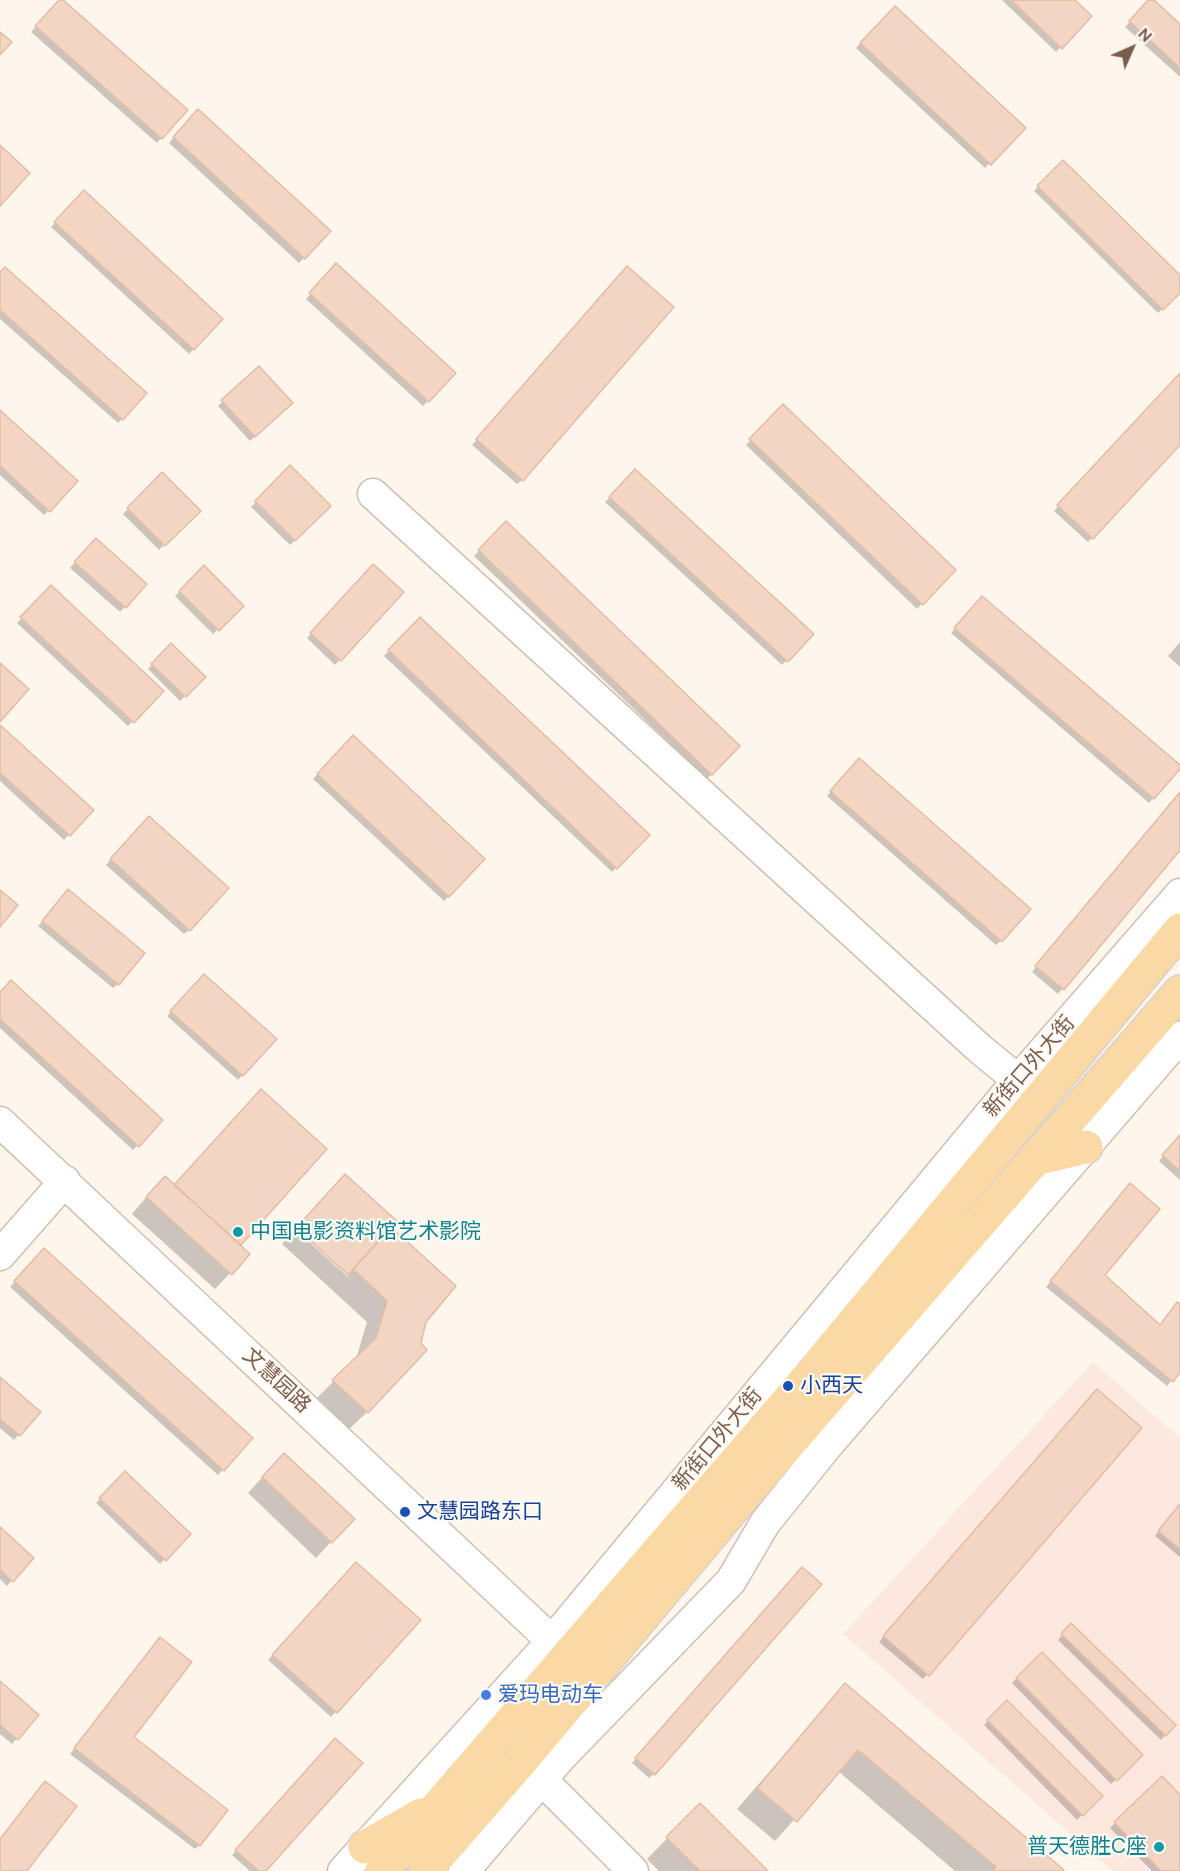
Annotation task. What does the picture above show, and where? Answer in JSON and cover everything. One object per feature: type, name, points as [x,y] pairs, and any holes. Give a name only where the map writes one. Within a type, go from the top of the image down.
[{"type":"main road","name":"新街口外大街","points":[[374,1859],[443,1802],[800,1387],[1028,1089],[1180,930]]},
{"type":"main road","points":[[425,1871],[531,1770],[752,1485],[1180,992]]},
{"type":"main road","points":[[1035,1159],[1086,1147]]},
{"type":"street","points":[[373,494],[980,1049],[1028,1089]]},
{"type":"street","name":"新街口外大街","points":[[343,1871],[374,1859],[552,1641],[1028,1089],[1180,894]]},
{"type":"street","points":[[464,1871],[531,1770],[598,1717],[629,1689],[732,1581],[765,1523],[827,1446],[1180,1038]]},
{"type":"street","name":"文慧园路","points":[[0,1122],[552,1641]]},
{"type":"street","points":[[0,1255],[65,1181]]},
{"type":"street","points":[[531,1770],[633,1871]]},
{"type":"shaded area","points":[[1093,1362],[1180,1438],[1180,1871],[1113,1871],[843,1634]]},
{"type":"building","points":[[59,0],[63,0],[188,110],[162,139],[35,26]]},
{"type":"building","points":[[1011,0],[1075,0],[1092,16],[1062,49]]},
{"type":"building","points":[[1148,0],[1154,0],[1180,24],[1180,68],[1129,21]]},
{"type":"building","points":[[895,6],[1026,128],[991,165],[860,43]]},
{"type":"building","points":[[0,32],[12,42],[0,55]]},
{"type":"building","points":[[198,109],[331,231],[305,259],[173,137]]},
{"type":"building","points":[[0,145],[30,173],[0,206]]},
{"type":"building","points":[[1063,160],[1180,275],[1180,293],[1163,310],[1037,186]]},
{"type":"building","points":[[84,190],[223,319],[194,350],[54,222]]},
{"type":"building","points":[[336,263],[456,373],[429,402],[309,293]]},
{"type":"building","points":[[627,266],[674,307],[523,481],[476,439]]},
{"type":"building","points":[[5,267],[147,393],[123,420],[0,310],[0,272]]},
{"type":"building","points":[[259,366],[293,403],[255,437],[221,400]]},
{"type":"building","points":[[1180,373],[1180,445],[1093,539],[1057,505]]},
{"type":"building","points":[[783,404],[956,570],[923,605],[749,439]]},
{"type":"building","points":[[0,410],[78,481],[50,512],[0,466]]},
{"type":"building","points":[[290,465],[331,506],[295,541],[255,501]]},
{"type":"building","points":[[635,469],[814,634],[788,662],[609,497]]},
{"type":"building","points":[[162,472],[201,511],[165,546],[127,508]]},
{"type":"building","points":[[506,521],[740,746],[712,775],[478,550]]},
{"type":"building","points":[[96,538],[147,584],[126,608],[74,562]]},
{"type":"building","points":[[373,564],[404,592],[341,661],[310,633]]},
{"type":"building","points":[[204,565],[244,606],[219,631],[179,591]]},
{"type":"building","points":[[51,585],[164,691],[134,723],[20,617]]},
{"type":"building","points":[[982,596],[1180,765],[1180,769],[1154,799],[954,628]]},
{"type":"building","points":[[420,617],[650,835],[617,869],[388,650]]},
{"type":"building","points":[[171,643],[206,677],[186,697],[151,664]]},
{"type":"building","points":[[0,663],[29,689],[0,722]]},
{"type":"building","points":[[0,725],[94,810],[70,836],[0,773]]},
{"type":"building","points":[[353,735],[485,859],[449,897],[317,774]]},
{"type":"building","points":[[859,758],[1031,909],[1002,942],[830,791]]},
{"type":"building","points":[[1180,792],[1180,850],[1064,990],[1035,966]]},
{"type":"building","points":[[149,816],[229,888],[190,931],[110,859]]},
{"type":"building","points":[[68,889],[145,953],[119,985],[42,921]]},
{"type":"building","points":[[0,890],[18,905],[0,927]]},
{"type":"building","points":[[204,974],[277,1039],[243,1076],[170,1011]]},
{"type":"building","points":[[11,980],[163,1120],[139,1147],[0,1019],[0,992]]},
{"type":"building","points":[[261,1089],[327,1149],[241,1245],[174,1185]]},
{"type":"building","points":[[1180,1135],[1180,1171],[1162,1155]]},
{"type":"building","points":[[345,1174],[397,1221],[348,1275],[296,1228]]},
{"type":"building","points":[[165,1176],[250,1254],[232,1275],[146,1197]]},
{"type":"building","points":[[1130,1183],[1160,1209],[1105,1275],[1160,1325],[1177,1302],[1180,1304],[1180,1372],[1173,1382],[1050,1281]]},
{"type":"building","points":[[391,1227],[456,1286],[426,1322],[421,1343],[427,1350],[368,1413],[332,1380],[376,1338],[387,1301],[353,1269]]},
{"type":"building","points":[[44,1248],[253,1438],[224,1471],[14,1281]]},
{"type":"building","points":[[0,1377],[41,1412],[20,1436],[0,1419]]},
{"type":"building","points":[[1097,1389],[1142,1428],[929,1676],[883,1636]]},
{"type":"building","points":[[284,1453],[355,1519],[332,1543],[262,1477]]},
{"type":"building","points":[[125,1471],[191,1534],[166,1561],[99,1498]]},
{"type":"building","points":[[1180,1504],[1180,1549],[1158,1531]]},
{"type":"building","points":[[0,1527],[34,1558],[13,1582],[0,1570]]},
{"type":"building","points":[[356,1562],[421,1620],[337,1713],[272,1655]]},
{"type":"building","points":[[802,1567],[822,1584],[655,1775],[635,1758]]},
{"type":"building","points":[[1071,1623],[1176,1725],[1166,1736],[1061,1634]]},
{"type":"building","points":[[160,1637],[192,1662],[134,1737],[228,1810],[200,1846],[74,1748]]},
{"type":"building","points":[[1042,1652],[1143,1755],[1117,1781],[1016,1678]]},
{"type":"building","points":[[0,1681],[39,1715],[18,1740],[0,1725]]},
{"type":"building","points":[[845,1683],[1064,1870],[993,1871],[996,1867],[858,1750],[797,1822],[757,1788]]},
{"type":"building","points":[[1007,1700],[1103,1796],[1083,1816],[987,1720]]},
{"type":"building","points":[[335,1738],[363,1763],[266,1871],[259,1871],[235,1850]]},
{"type":"building","name":"普天德胜C座","points":[[1162,1776],[1180,1795],[1180,1871],[1161,1871],[1114,1822]]},
{"type":"building","points":[[45,1781],[77,1806],[27,1871],[0,1871],[0,1839]]},
{"type":"building","points":[[700,1803],[768,1871],[700,1871],[666,1837]]},
{"type":"place","name":"中国电影资料馆艺术影院","points":[[238,1232]]},
{"type":"place","name":"小西天","points":[[788,1386]]},
{"type":"place","name":"文慧园路东口","points":[[405,1512]]},
{"type":"place","name":"爱玛电动车","points":[[486,1695]]},
{"type":"place","name":"普天德胜C座","points":[[1159,1847]]}]
